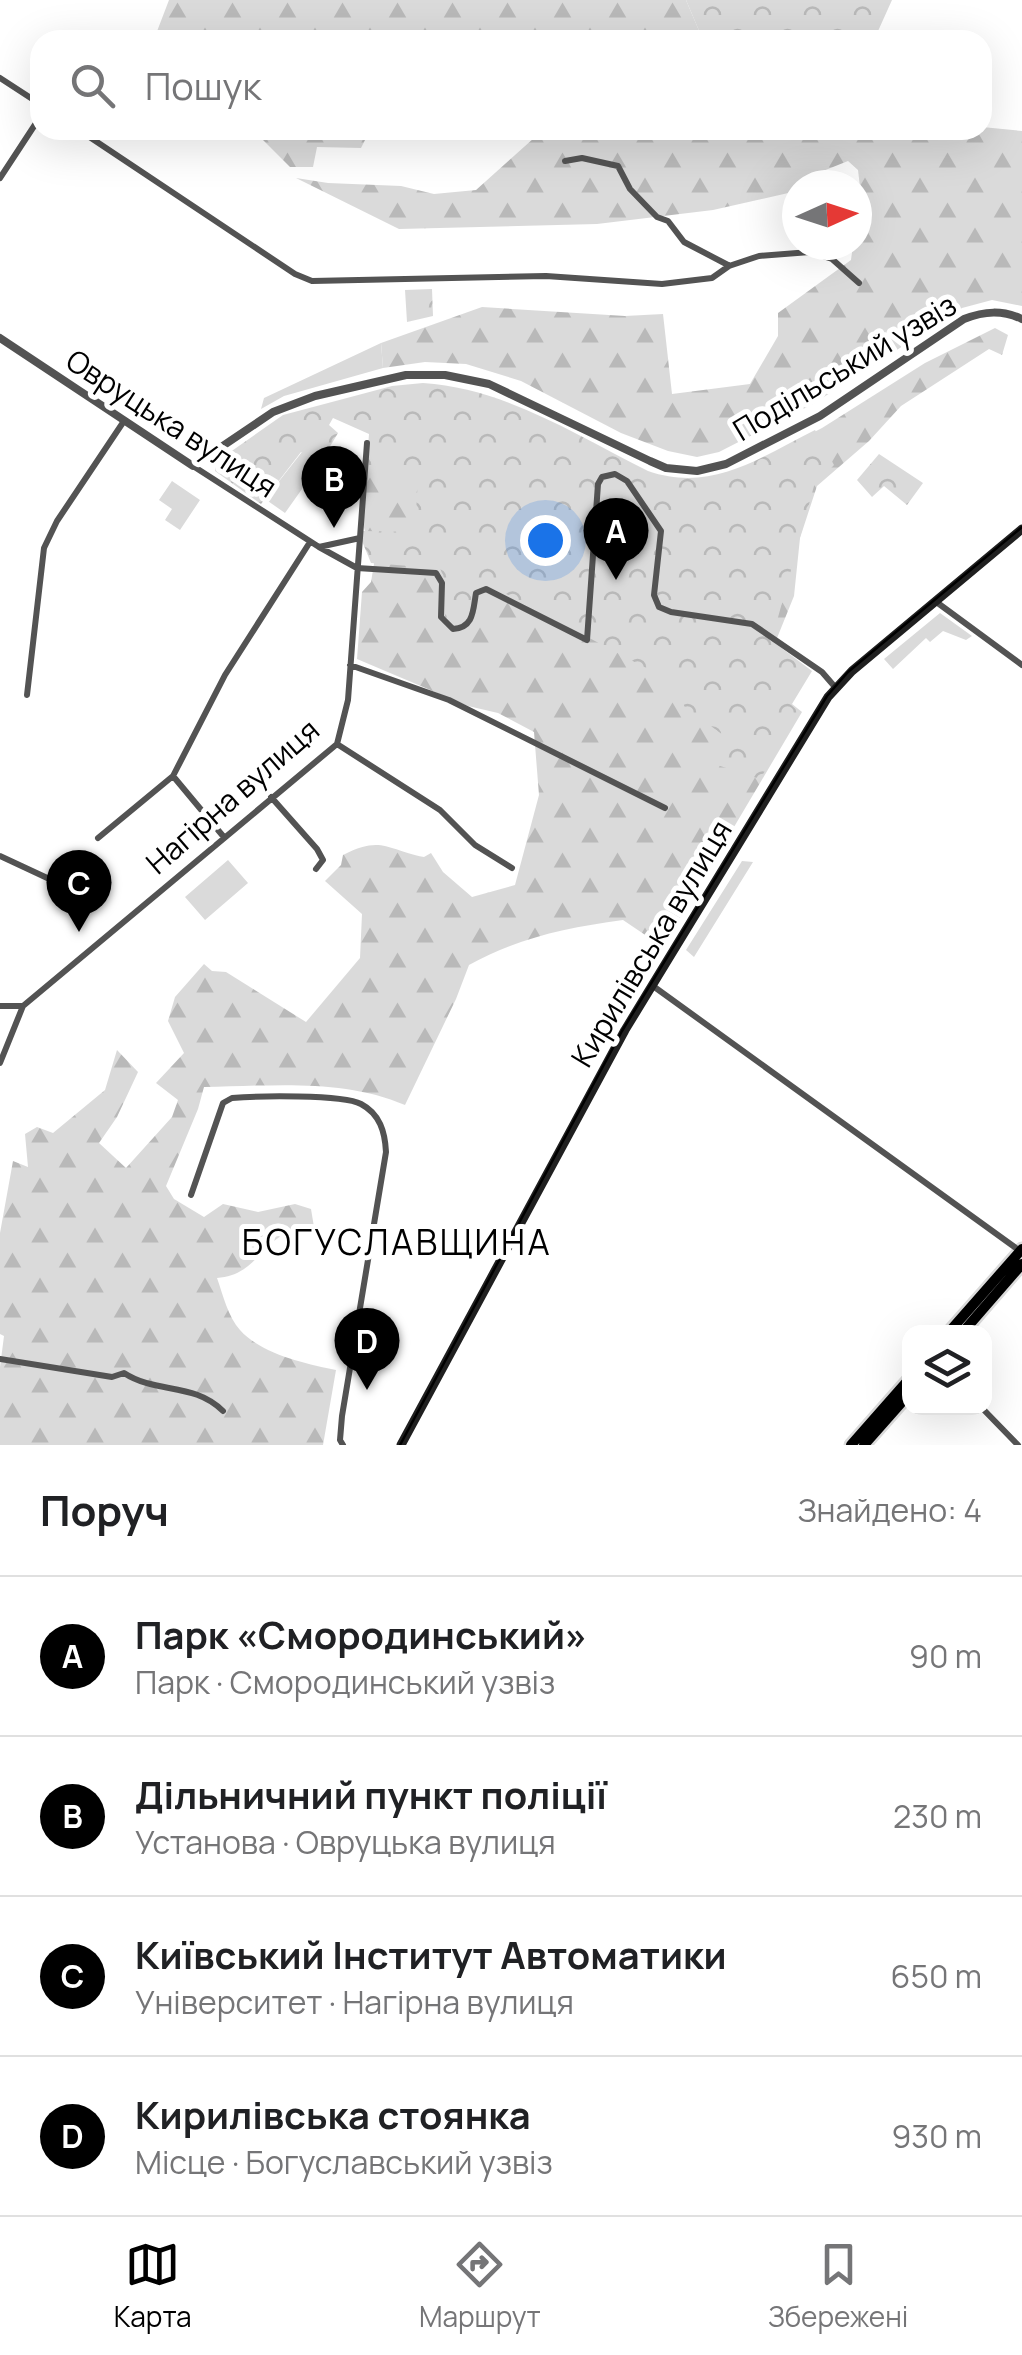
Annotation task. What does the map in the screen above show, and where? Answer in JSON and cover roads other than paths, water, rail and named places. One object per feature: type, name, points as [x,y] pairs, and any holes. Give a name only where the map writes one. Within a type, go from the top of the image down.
[{"type":"main road","name":"Кирилівська вулиця","points":[[401,1445],[625,1030],[835,687],[1022,530]]},
{"type":"main road","points":[[955,1325],[1021,1250]]},
{"type":"main road","points":[[968,1325],[1022,1264]]},
{"type":"main road","points":[[851,1445],[902,1387]]},
{"type":"main road","points":[[864,1445],[902,1402]]},
{"type":"street","points":[[0,78],[30,98]]},
{"type":"street","points":[[0,178],[30,132]]},
{"type":"street","points":[[94,140],[304,279],[321,282],[526,276],[662,284],[712,278],[729,266],[760,256],[810,252],[832,259],[858,283]]},
{"type":"street","points":[[565,161],[582,158],[618,166],[630,190],[649,210],[668,221],[684,242],[729,266]]},
{"type":"street","name":"Подільський узвіз","points":[[193,466],[287,405],[392,377],[425,374],[465,377],[490,384],[666,468],[712,469],[820,416],[964,320],[989,312],[1022,318]]},
{"type":"street","name":"Овруцька вулиця","points":[[0,338],[310,542],[357,568]]},
{"type":"street","points":[[28,695],[44,548],[57,521],[124,421]]},
{"type":"street","name":"Нагірна вулиця","points":[[23,1006],[337,744],[346,718],[367,443]]},
{"type":"street","points":[[357,568],[436,573],[442,583],[441,617],[453,629],[470,621],[476,594],[486,589],[588,640],[598,484],[602,477],[615,474],[627,481],[660,531],[654,595],[659,607],[752,624],[822,672],[835,687]]},
{"type":"street","points":[[318,547],[360,538]]},
{"type":"street","points":[[98,838],[173,776],[225,675],[310,542]]},
{"type":"street","points":[[935,601],[1022,664]]},
{"type":"street","points":[[350,665],[450,700],[665,808]]},
{"type":"street","points":[[337,744],[440,810],[476,845],[512,868]]},
{"type":"street","points":[[173,776],[224,836]]},
{"type":"street","points":[[271,797],[318,849],[323,860],[316,869]]},
{"type":"street","points":[[0,856],[58,882],[71,880],[80,863]]},
{"type":"street","points":[[654,986],[1021,1250]]},
{"type":"street","points":[[0,1006],[23,1006],[0,1063]]},
{"type":"street","points":[[191,1195],[223,1103],[232,1098],[349,1100],[369,1110],[384,1128],[384,1167],[342,1416],[343,1445]]},
{"type":"street","points":[[0,1359],[112,1377],[124,1373],[138,1382],[206,1396],[223,1411]]},
{"type":"street","points":[[989,1415],[1018,1445]]},
{"type":"tram line","points":[[400,1445],[622,1031],[827,696],[848,672],[1022,527]]},
{"type":"place","name":"Дільничний пункт поліції","points":[[334,528]]},
{"type":"place","name":"Парк «Смородинський»","points":[[616,580]]},
{"type":"place","name":"Київський Інститут Автоматики","points":[[79,932]]},
{"type":"place","name":"Кирилівська стоянка","points":[[367,1390]]},
{"type":"district","name":"БОГУСЛАВЩИНА","points":[[397,1243]]}]
